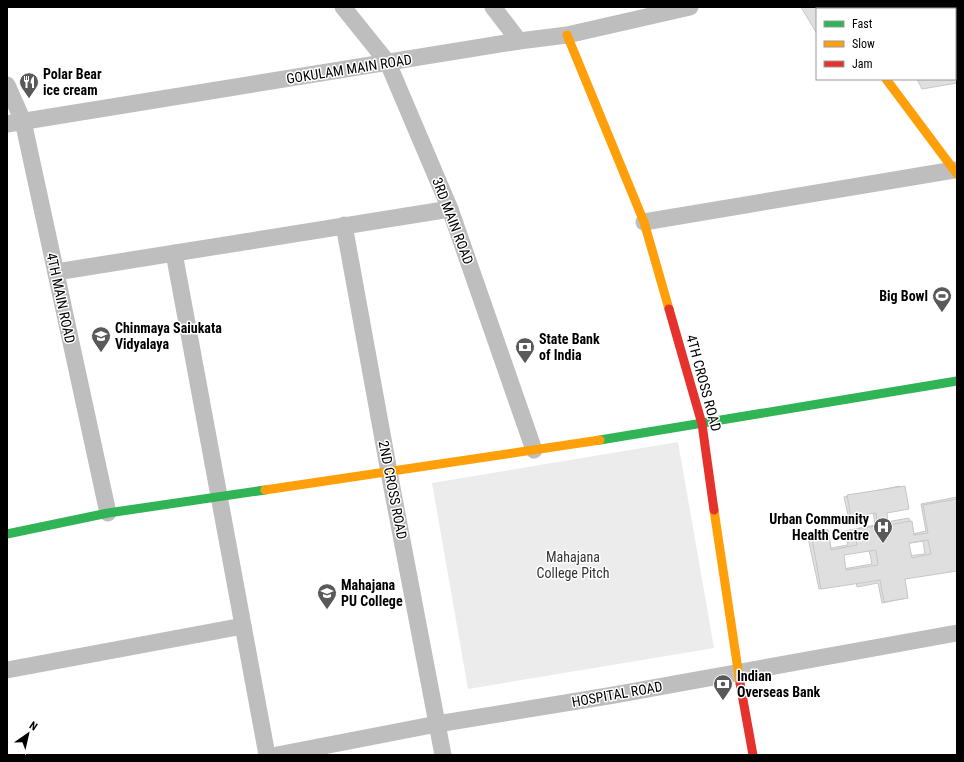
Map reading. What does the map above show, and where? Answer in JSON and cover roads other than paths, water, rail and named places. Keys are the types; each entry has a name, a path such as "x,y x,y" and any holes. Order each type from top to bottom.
{"street":[{"name":"3RD MAIN ROAD","path":"342,7 388,63 450,209 534,450"},
{"path":"493,7 519,41"},
{"name":"GOKULAM MAIN ROAD","path":"15,123 519,41 567,35 660,10 690,7"},
{"name":"4TH CROSS ROAD","path":"567,35 644,222 702,424 738,673 753,755"},
{"path":"644,222 955,172 887,80"},
{"name":"4TH MAIN ROAD","path":"7,85 15,123 56,272 108,513"},
{"path":"56,272 450,209"},
{"name":"2ND CROSS ROAD","path":"344,225 443,755"},
{"path":"174,253 267,755"},
{"path":"7,534 108,513 702,424 957,381"},
{"path":"7,670 243,626"},
{"name":"HOSPITAL ROAD","path":"277,755 436,724 614,695 957,633"}],"place":[{"name":"Polar Bear ice cream","path":"29,99"},
{"name":"Big Bowl","path":"942,313"},
{"name":"Chinmaya Saiukata Vidyalaya","path":"101,353"},
{"name":"State Bank of India","path":"525,364"},
{"name":"Urban Community Health Centre","path":"883,544"},
{"name":"Mahajana PU College","path":"327,610"},
{"name":"Indian Overseas Bank","path":"723,701"}],"park label":[{"name":"Mahajana College Pitch","path":"573,566"}]}
